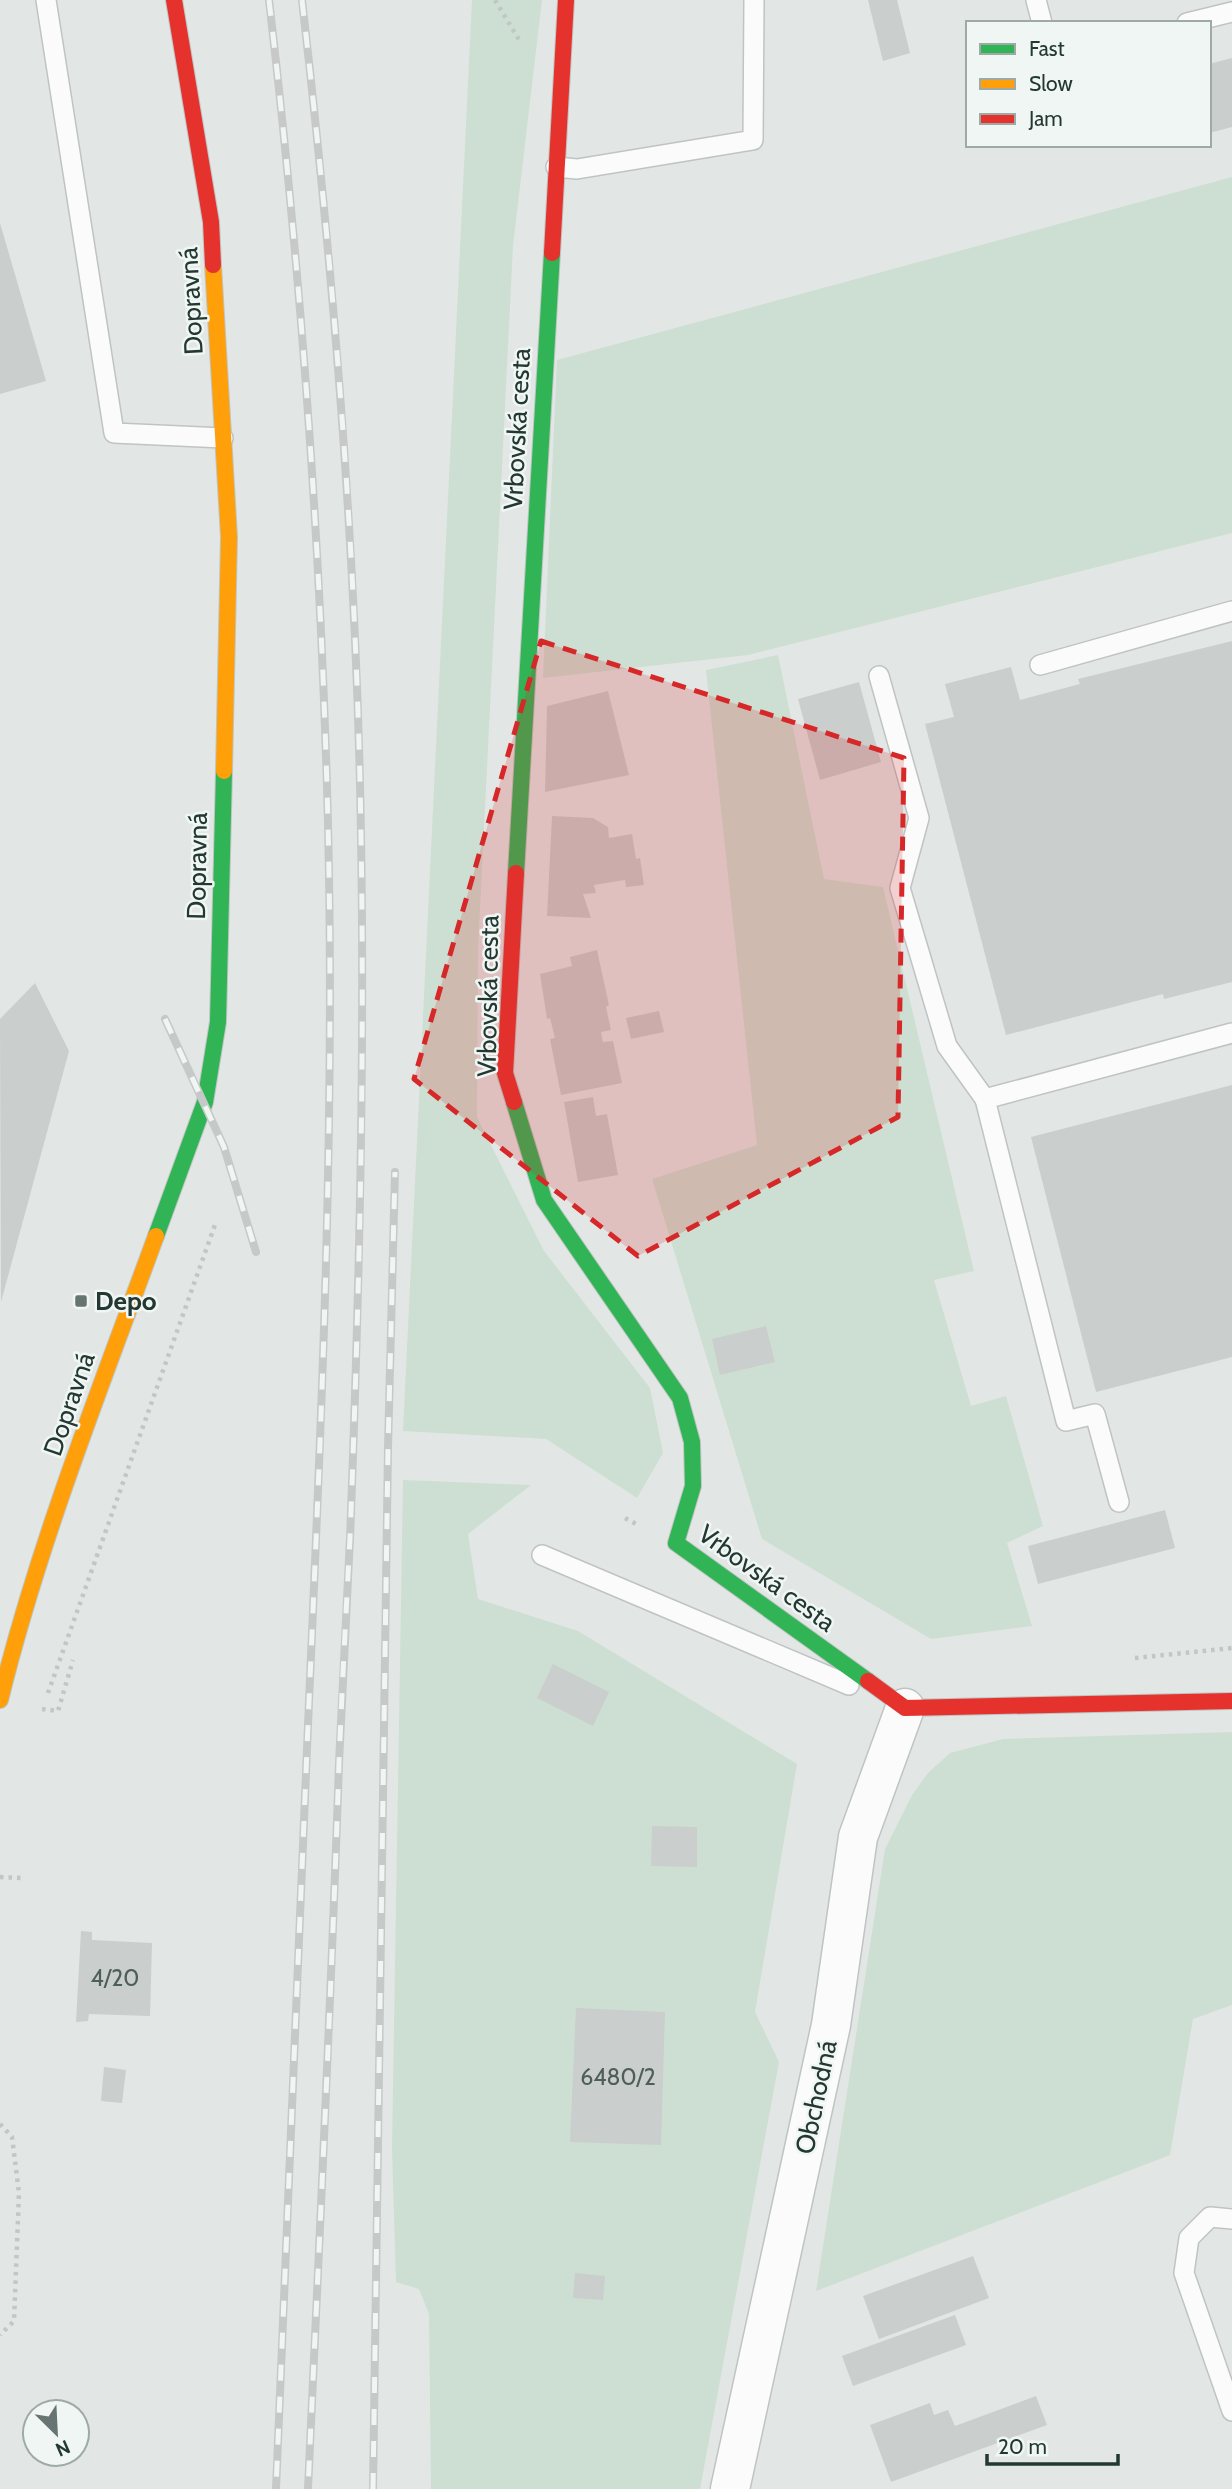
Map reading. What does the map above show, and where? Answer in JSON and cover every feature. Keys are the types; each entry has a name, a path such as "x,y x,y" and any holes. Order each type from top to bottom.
{"street":[{"name":"Dopravná","path":"0,1700 16,1635 88,1422 205,1102 218,1022 229,537 212,222 174,0"},
{"name":"Vrbovská cesta","path":"566,0 505,1073 544,1200 680,1398 692,1442 694,1486 676,1543 905,1708"},
{"path":"905,1708 1232,1701"},
{"name":"Obchodná","path":"730,2489 831,2025 859,1837 905,1708"}],"lane":[{"path":"47,0 114,433 223,438"},
{"path":"556,167 577,169 753,140 754,0"},
{"path":"1036,0 1041,21"},
{"path":"1195,21 1232,12"},
{"path":"1040,665 1232,611"},
{"path":"879,676 919,818 900,888 947,1046 985,1099 1066,1421 1095,1414 1119,1502"},
{"path":"985,1099 1232,1033"},
{"path":"542,1555 905,1708"},
{"path":"1232,2219 1210,2217 1189,2238 1184,2273 1232,2411"}],"path":[{"path":"43,1709 216,1222"},
{"path":"1122,1659 1232,1648"},
{"path":"31,1707 58,1711 73,1660"},
{"path":"0,1877 21,1878"},
{"path":"0,2124 12,2137 19,2193 14,2321 0,2335"}],"highlighted area":[{"path":"541,641 904,758 898,1117 638,1256 414,1079"}],"green space":[{"path":"472,0 542,0 513,246 478,949 477,1117 544,1251 650,1388 663,1453 637,1498 546,1439 403,1431"},
{"path":"1232,177 1232,533 748,655 543,678 557,360"},
{"path":"778,655 824,879 883,887 974,1271 934,1280 971,1406 1006,1396 1043,1526 1007,1543 1032,1626 931,1639 762,1539 652,1179 757,1145 706,670"},
{"path":"403,1480 531,1485 468,1534 478,1599 578,1631 797,1764 755,2012 779,2062 700,2489 431,2489 429,2314 419,2289 396,2282 392,2148"},
{"path":"1232,1732 1232,2005 1193,2019 1170,2155 816,2291 885,1849 912,1795 928,1773 950,1753 1003,1739"}],"building":[{"path":"868,0 897,0 910,53 883,61"},
{"path":"1232,58 1232,127 1211,132 1211,63"},
{"path":"0,223 46,381 0,394"},
{"path":"1232,641 1232,982 1164,999 1163,994 1006,1035 925,724 954,717 945,684 1011,667 1020,700 1080,684 1078,679"},
{"path":"859,682 881,762 820,780 798,699"},
{"path":"608,691 629,775 545,792 547,706"},
{"path":"552,816 593,818 608,827 609,838 632,834 636,859 640,858 644,885 626,887 625,880 594,885 596,893 583,894 591,918 547,916"},
{"path":"597,950 609,1005 606,1007 611,1030 601,1032 603,1042 613,1041 622,1083 561,1095 550,1039 555,1038 550,1018 547,1019 540,974 572,966 570,957"},
{"path":"35,983 69,1051 1,1302 0,1019"},
{"path":"659,1011 664,1032 631,1039 626,1018"},
{"path":"1232,1085 1232,1357 1096,1392 1031,1137"},
{"path":"593,1097 596,1116 607,1114 618,1175 578,1182 564,1102"},
{"path":"766,1326 775,1362 720,1375 712,1339"},
{"path":"1165,1510 1175,1548 1038,1584 1028,1546"},
{"path":"553,1664 609,1692 593,1726 537,1698"},
{"path":"652,1826 697,1827 697,1867 651,1866"},
{"path":"81,1931 92,1932 92,1940 152,1943 150,2016 89,2014 88,2021 76,2022"},
{"path":"576,2008 665,2012 661,2145 570,2142"},
{"path":"104,2067 126,2070 122,2103 101,2101"},
{"path":"973,2256 989,2298 879,2339 863,2296"},
{"path":"575,2273 605,2276 603,2300 573,2298"},
{"path":"955,2315 966,2345 853,2386 842,2356"},
{"path":"1036,2396 1047,2425 891,2482 870,2425 930,2403 934,2415 948,2410 955,2426"}],"railway":[{"path":"269,0 291,206 315,514 325,721 330,934 323,1372 276,2489"},
{"path":"302,0 334,313 349,522 359,732 362,924 360,1187 350,1538 308,2489"},
{"path":"165,1019 224,1147 256,1252"},
{"path":"373,2489 388,1448 395,1172"}],"traffic: fast":[{"path":"516,873 552,253"},
{"path":"156,1236 205,1102 218,1022 224,771"},
{"path":"514,1102 544,1200 680,1398 692,1442 693,1486 676,1543 868,1681"}],"traffic: slow":[{"path":"213,265 229,537 224,771"},
{"path":"0,1700 52,1524 156,1236"}],"traffic: jam":[{"path":"174,0 211,222 213,265"},
{"path":"552,253 566,0"},
{"path":"514,1102 505,1073 516,873"},
{"path":"868,1681 905,1708 1232,1701"}],"place":[{"name":"Depo","path":"81,1301"}]}
